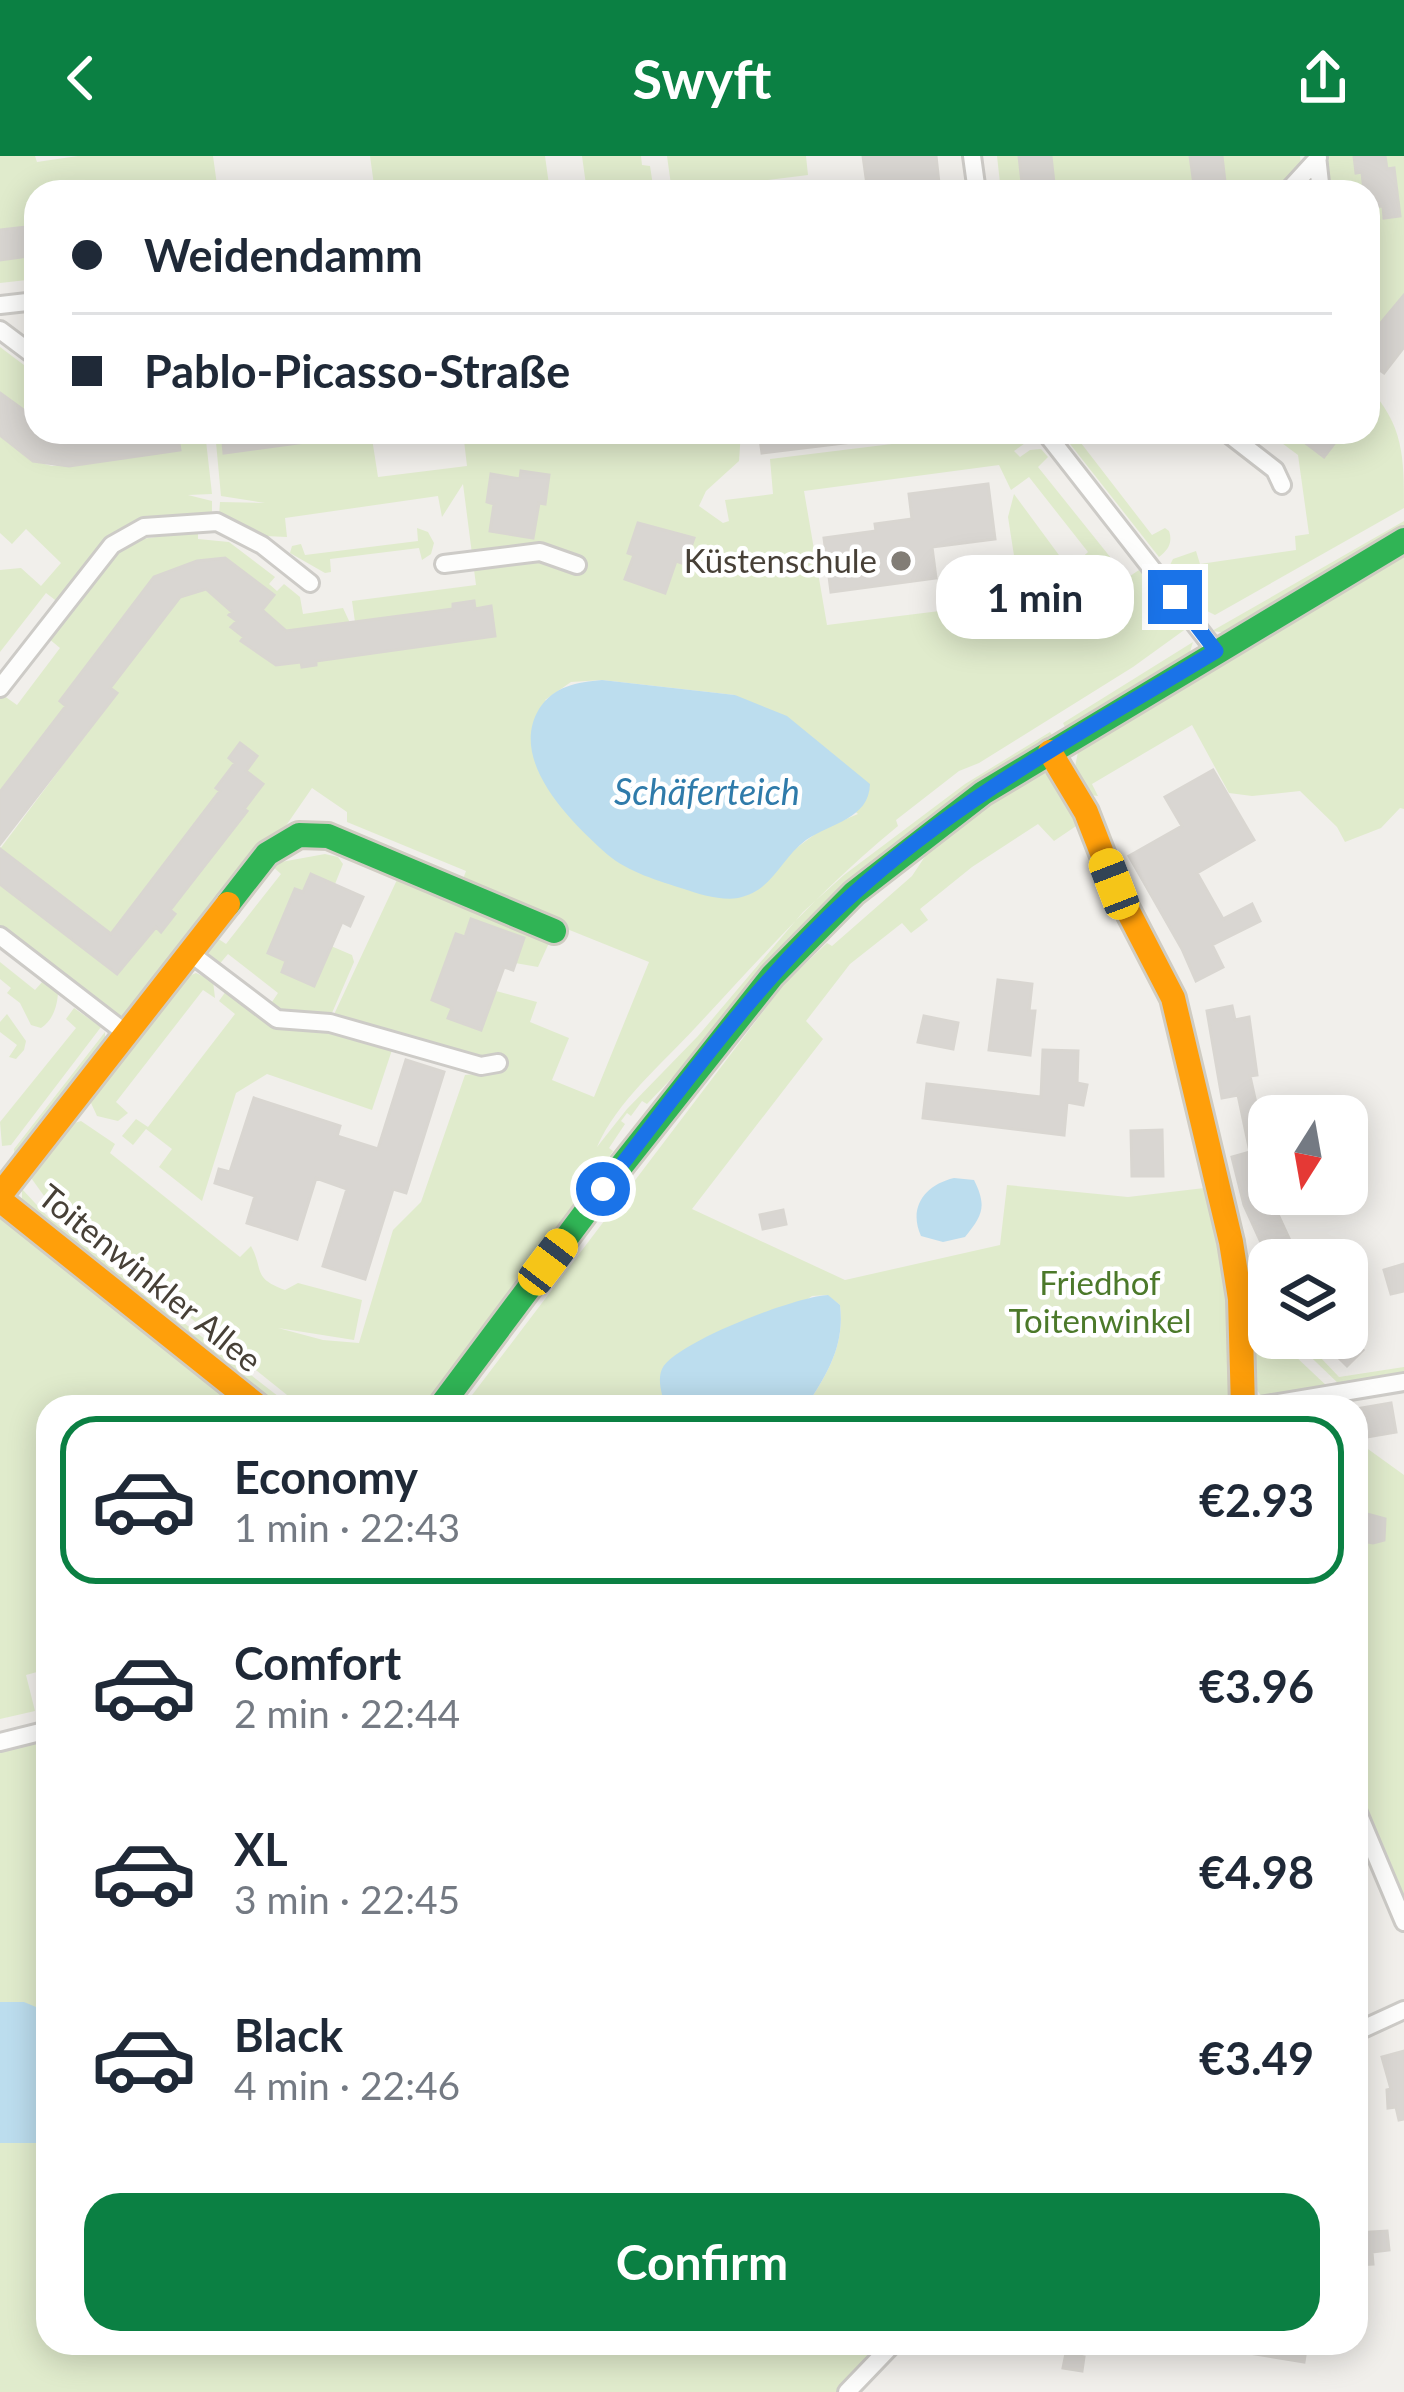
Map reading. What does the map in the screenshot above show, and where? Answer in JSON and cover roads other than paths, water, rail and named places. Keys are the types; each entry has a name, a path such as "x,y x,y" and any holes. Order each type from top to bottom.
{"street":[{"path":"1297,180 1317,157"},
{"path":"0,330 24,349"},
{"path":"1054,444 1216,651"},
{"path":"1241,444 1275,470 1282,485"},
{"path":"0,688 112,545 144,527 217,522 237,529 310,583"},
{"path":"449,1395 603,1189 772,976 881,870 963,807 1050,752 1404,540"},
{"path":"444,564 540,553 577,565"},
{"path":"1050,752 1086,812 1114,884 1173,998 1231,1242 1240,1299 1243,1395"},
{"path":"0,1197 267,854 299,835 328,836 554,931"},
{"path":"0,936 127,1034"},
{"path":"190,953 277,1019 330,1023 481,1066 498,1063"},
{"name":"Toitenwinkler Allee","path":"0,1197 244,1395"},
{"path":"1326,1395 1404,1382"},
{"path":"0,1742 36,1733"},
{"path":"1368,1836 1404,1922"},
{"path":"1368,2026 1404,2010"},
{"path":"848,2392 883,2355"}],"water":[{"name":"Schäferteich","path":"602,680 735,695 787,716 870,784 868,796 856,813 806,840 768,882 750,894 732,899 710,896 634,871 577,826 548,789 532,749 532,729 545,701 567,687"},
{"path":"954,1178 974,1180 982,1204 976,1222 965,1237 943,1242 921,1236 917,1216 922,1199 935,1186"},
{"path":"828,1295 840,1305 841,1320 837,1347 813,1395 663,1395 662,1369 671,1358 738,1323"},
{"path":"0,2002 24,2002 36,2007 36,2143 0,2143"}],"place":[{"name":"Küstenschule","path":"901,561"}],"park label":[{"name":"Friedhof Toitenwinkel","path":"1100,1302"}]}
